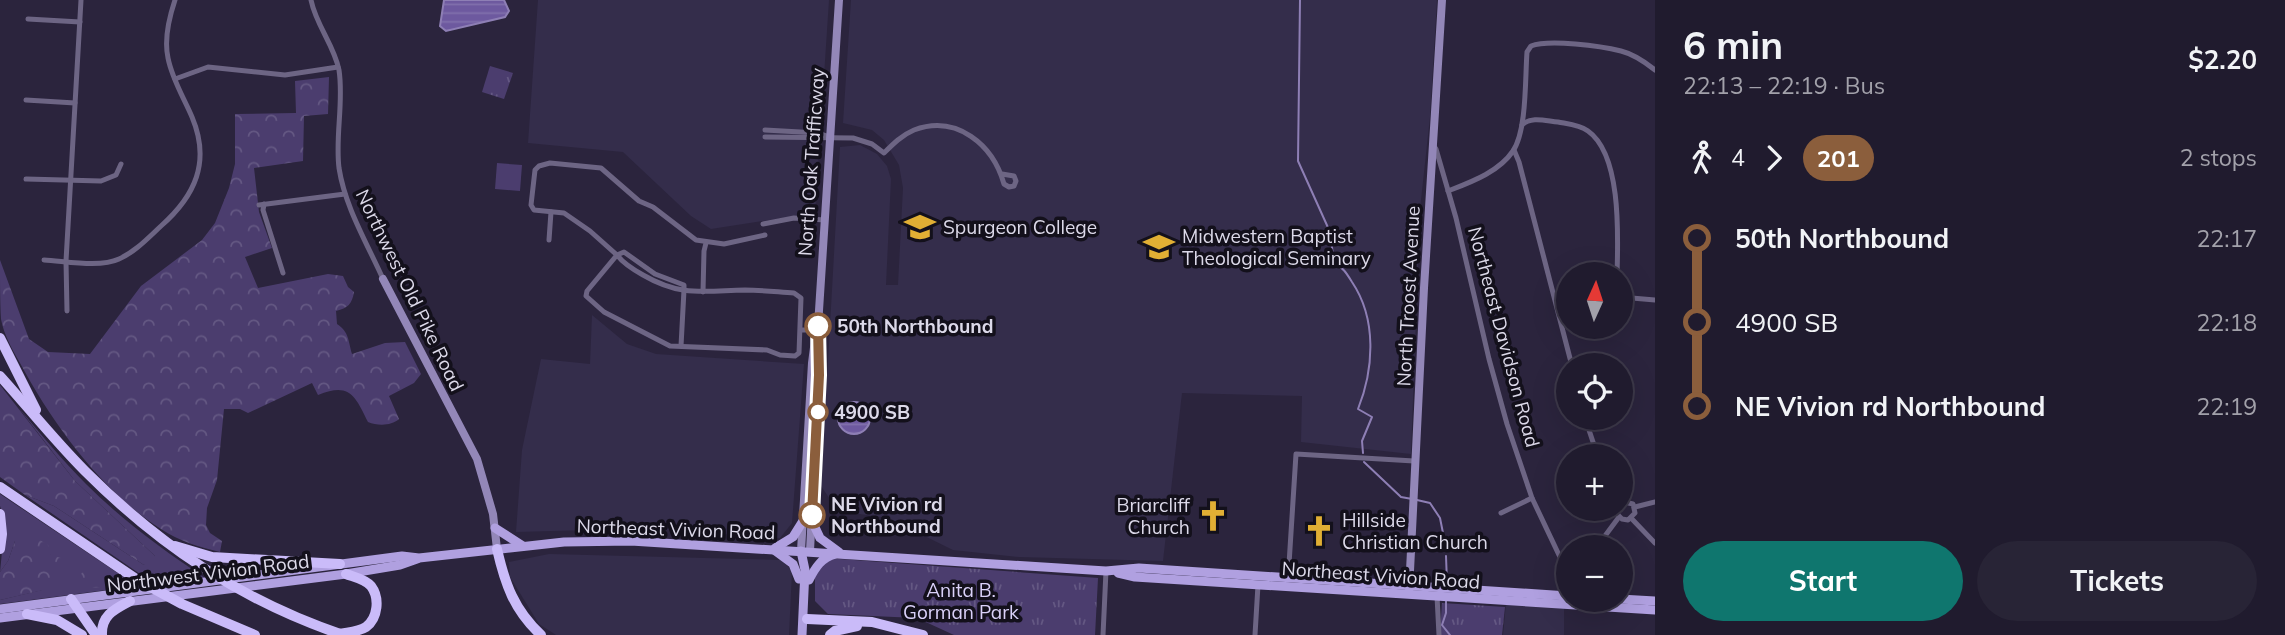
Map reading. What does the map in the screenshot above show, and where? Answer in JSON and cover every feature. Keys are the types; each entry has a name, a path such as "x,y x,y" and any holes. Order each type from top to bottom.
{"highway":[{"path":"0,338 44,425"},
{"path":"0,376 83,470 163,541 197,566 291,617 341,634 365,627 372,621 377,606 370,586 343,569 212,557 163,541"},
{"path":"0,487 136,579 211,618 255,635"},
{"path":"0,514 0,549"},
{"path":"497,549 504,582 513,602 541,635"},
{"path":"102,635 104,621 109,612 130,601"},
{"path":"75,603 96,635"},
{"path":"27,614 57,620 82,635"},
{"path":"211,618 237,635"},
{"path":"807,619 872,622 923,635"},
{"path":"830,635 835,631 862,626 907,635"}],"main road":[{"path":"807,521 820,538 840,553 827,556 804,580 793,564 773,549 793,537 807,521"},
{"path":"495,528 525,547"},
{"name":"Northeast Vivion Road","path":"497,549 564,542 631,541 1106,571 1135,577 1258,585 1288,582"},
{"name":"Northwest Vivion Road","path":"0,618 75,603 343,569 400,565 419,558 497,549"},
{"path":"804,635 805,551"},
{"name":"North Oak Trafficway","path":"796,635 805,551"},
{"name":"Northeast Vivion Road","path":"1106,571 1139,568 1556,601"},
{"name":"Northwest Vivion Road","path":"0,609 130,601 343,569"},
{"name":"North Oak Trafficway","path":"804,580 807,619 804,635"},
{"name":"Northeast Vivion Road","path":"1437,592 1556,596"},
{"path":"1633,600 1655,601"},
{"name":"Northeast Vivion Road","path":"1633,608 1655,610"}],"street":[{"path":"66,311 66,261 81,0"},
{"path":"44,260 106,263 118,260 134,250 173,215 188,196 198,176 201,146 198,131 168,58 166,41 175,0"},
{"name":"Northwest Old Pike Road","path":"311,0 317,19 335,52 338,67 339,167 345,194 383,279 477,459 487,488 497,549"},
{"name":"North Oak Trafficway","path":"805,551 819,375 818,326 839,0"},
{"name":"North Troost Avenue","path":"1409,590 1414,461 1442,0"},
{"path":"28,19 80,22"},
{"path":"1448,191 1491,171 1514,150 1524,116 1527,52 1531,46 1538,44 1595,47 1622,51 1644,61 1655,70"},
{"path":"175,79 208,67 285,75 338,67"},
{"path":"26,100 75,103"},
{"path":"1521,128 1523,123 1531,120 1572,124 1590,132 1604,152 1614,184 1619,224 1618,262"},
{"path":"765,134 863,140 884,153 912,131 924,127 950,128 968,134 982,144 1002,174"},
{"name":"Northeast Davidson Road","path":"1433,145 1457,218 1497,392 1532,498 1556,549"},
{"path":"1514,150 1556,301"},
{"path":"617,254 587,291 586,296 604,312 670,346 767,350 780,355 795,356 799,353 801,298 794,293 744,290 703,292 661,286 636,271 617,254 590,231 564,213 534,210 531,205 535,170 550,163 601,168 639,201 653,207 696,240 706,243 724,244 765,235"},
{"path":"26,178 106,180 116,175 121,164"},
{"path":"284,273 262,204 345,194"},
{"path":"549,240 551,212"},
{"path":"764,224 794,218 825,220"},
{"path":"703,292 706,243"},
{"path":"681,346 684,290"},
{"path":"1633,298 1655,300"},
{"path":"801,321 818,326"},
{"path":"801,330 818,326"},
{"path":"1288,582 1296,454 1414,461"},
{"path":"1501,513 1532,498"},
{"path":"1633,516 1635,507 1655,502"},
{"path":"1633,521 1655,543"},
{"path":"1102,635 1106,571"},
{"path":"1255,635 1258,585"},
{"path":"1437,592 1439,635"}],"shaded area":[{"path":"444,0 504,0 509,11 505,17 446,31 440,26"},
{"path":"538,0 829,0 815,213 711,229 691,216 623,152 528,143"},
{"name":"Midwestern Baptist Theological Seminary","path":"851,0 1437,0 1430,117 1420,209 1411,454 1301,442 1302,396 1182,393 1163,561 1019,557 953,550 888,518 838,511 821,486 840,147 860,145 877,154 887,166 891,179 886,285 898,285 903,188 899,165 884,140 872,130 843,123"},
{"path":"592,315 627,344 656,354 804,364 792,523 780,538 609,526 588,530 516,532 522,450 541,359 590,364"},
{"path":"854,402 865,407 870,418 865,429 854,434 843,429 838,418 843,407"},
{"path":"549,554 782,560 792,571 789,635 556,635 539,624 510,577 509,562"},
{"path":"1506,603 1556,606 1556,612 1564,612 1564,635 1503,635"}],"green space":[{"path":"490,66 513,73 504,99 482,92"},
{"path":"329,77 328,114 304,116 303,161 254,168 259,212 272,248 245,257 258,288 328,274 343,276 348,287 354,292 349,305 336,311 337,324 346,333 352,354 385,343 405,342 421,374 414,383 389,396 399,419 388,424 368,422 350,394 337,390 318,395 312,383 248,413 240,409 224,409 217,480 207,508 206,525 210,533 222,541 220,552 175,537 139,514 80,455 47,409 4,331 1,319 0,260 29,339 48,352 90,354 141,286 202,240 215,223 235,164 235,114 296,113 295,81"},
{"path":"497,163 522,165 520,191 495,189"},
{"path":"0,385 75,481 155,556 154,562 144,565 54,506 25,495 0,477"},
{"path":"18,407 68,466 114,510 205,578 156,585 25,495 54,506 144,565 155,556 75,481"},
{"path":"0,494 137,586 0,604 0,600 42,590 51,555 15,541 8,561 0,572 5,521 0,506"},
{"path":"30,534 48,545 51,555 61,558 61,586 0,600 0,572 8,561 15,541 21,535"},
{"name":"Anita B. Gorman Park","path":"826,558 1098,578 1095,635 954,635 917,618 828,614 815,601 815,571"},
{"path":"84,569 91,571 105,587 77,589 75,585"},
{"path":"1442,603 1505,607 1502,635 1440,635"}],"waterway":[{"path":"1300,0 1298,161 1330,232 1334,263 1348,276 1366,312 1370,361 1358,409 1372,417 1362,441 1363,453"},
{"path":"1364,462 1401,497 1412,499"},
{"path":"1417,500 1430,503 1440,518 1446,548"},
{"path":"1446,556 1447,583"},
{"path":"1446,601 1442,625 1450,635"}],"bus line":[{"name":"201","path":"812,515 819,375 818,326"}],"place":[{"name":"Spurgeon College","path":"920,227"},
{"name":"Midwestern Baptist Theological Seminary","path":"1159,247"},
{"name":"50th Northbound","path":"818,326"},
{"name":"4900 SB","path":"818,412"},
{"name":"NE Vivion rd Northbound","path":"812,515"},
{"name":"Briarcliff Church","path":"1213,516"},
{"name":"Hillside Christian Church","path":"1319,531"}]}
